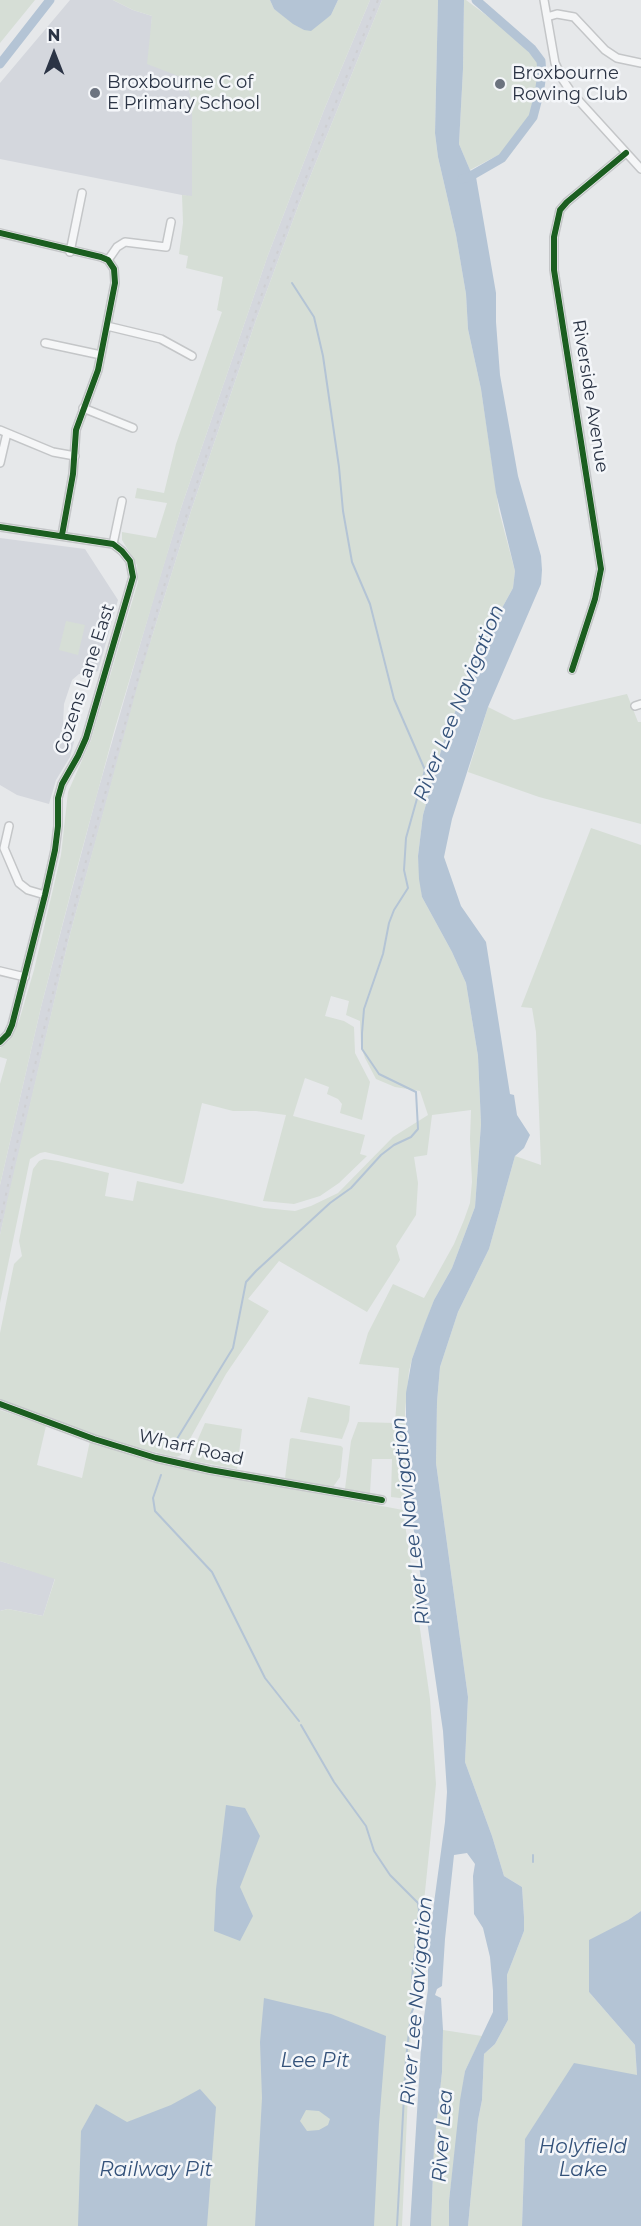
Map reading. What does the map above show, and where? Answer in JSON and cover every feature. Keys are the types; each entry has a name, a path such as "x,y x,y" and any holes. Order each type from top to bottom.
{"street":[{"path":"544,0 555,63 562,80 641,169"},
{"path":"547,17 557,14 574,17 605,50 617,58 641,63"},
{"name":"Riverside Avenue","path":"572,670 595,599 601,569 554,270 554,237 561,210 567,202 626,153"},
{"path":"70,252 82,193"},
{"path":"108,260 117,247 126,242 166,247 171,222"},
{"path":"0,233 108,260 114,268 107,326 96,377 76,430 75,456 62,535"},
{"path":"107,326 161,339 192,356"},
{"path":"45,343 101,355"},
{"path":"83,408 134,428"},
{"path":"0,462 3,431 53,452 75,456"},
{"path":"0,527 114,544 122,501"},
{"name":"Cozens Lane East","path":"0,1042 10,1030 45,895 55,850 58,798 62,784 86,738 132,582 130,561 114,544"},
{"path":"9,826 4,848 19,883 28,890 45,895"},
{"path":"0,970 24,977"},
{"name":"Wharf Road","path":"0,1404 94,1439 156,1458 210,1470 381,1500"}],"shaded area":[{"path":"0,0 35,0 0,43"},
{"name":"Broxbourne C of E Primary School","path":"70,0 113,0 152,16 151,36 186,79 192,102 192,197 0,159 0,83"},
{"path":"113,0 270,0 274,9 304,30 331,15 338,0 370,0 324,110 268,255 182,505 115,728 79,861 41,1007 0,1185 0,1084 7,1059 0,1057 0,1048 9,1041 19,1021 34,970 61,855 68,792 91,740 138,582 137,565 122,540 122,532 156,538 167,503 135,498 137,488 164,493 176,444 222,312 217,310 223,277 186,268 188,256 179,254 183,223 182,195 192,196 192,102 186,79 147,64 152,16"},
{"path":"370,0 382,0 299,204 256,320 191,511 152,637 69,938 0,1235 0,1185 41,1007 97,794 155,593 182,505 268,255 324,110"},
{"path":"382,0 438,0 435,133 438,157 456,235 466,294 468,329 481,389 499,511 515,571 513,588 480,648 444,740 423,815 418,856 422,897 466,983 478,1056 481,1124 475,1207 452,1268 434,1300 409,1371 405,1412 409,1499 391,1497 392,1459 372,1459 370,1493 345,1489 351,1441 358,1422 395,1423 399,1368 359,1364 368,1333 393,1284 424,1298 454,1244 470,1203 471,1110 432,1115 427,1155 414,1157 418,1183 416,1215 396,1246 400,1260 367,1312 279,1261 248,1299 269,1311 226,1374 181,1455 176,1457 118,1443 0,1401 0,1333 14,1264 22,1256 19,1241 33,1169 39,1161 44,1159 58,1161 109,1173 105,1196 133,1201 137,1181 264,1208 295,1211 338,1193 393,1137 428,1115 420,1091 395,1087 376,1079 361,1046 360,1021 346,1015 349,1001 331,996 325,1016 344,1021 354,1027 355,1053 370,1082 362,1120 340,1113 342,1104 338,1099 327,1094 329,1087 305,1078 293,1116 365,1135 360,1154 367,1156 339,1183 320,1196 294,1204 263,1201 286,1115 233,1111 202,1103 182,1184 45,1152 40,1153 30,1159 0,1303 0,1235 8,1197 69,938 142,669 191,511 256,320 299,204"},
{"name":"Broxbourne Rowing Club","path":"464,0 514,36 538,62 539,76 532,109 525,124 502,153 470,170 459,144"},
{"path":"0,538 85,549 118,600 98,671 79,674 72,680 64,704 63,725 74,742 70,757 56,780 49,804 17,795 0,785"},
{"path":"66,621 85,625 78,655 59,650"},
{"path":"627,694 638,722 641,722 641,824 539,797 468,772 488,707 514,720"},
{"path":"591,828 641,845 641,1911 628,1920 589,1992 635,2045 637,2075 525,2139 522,2226 468,2226 482,2100 484,2054 495,2044 508,2020 507,1975 524,1931 524,1917 522,1887 504,1876 465,1762 468,1697 436,1463 440,1367 458,1312 489,1249 515,1156 541,1165 536,1032 532,1008 521,1007"},
{"path":"308,1397 350,1406 349,1421 342,1439 300,1432"},
{"path":"0,1410 46,1426 37,1465 82,1478 90,1441 144,1459 181,1468 403,1510 430,1699 436,1784 411,2029 402,2226 0,2226 0,1611 8,1609 43,1616 55,1579 0,1561"},
{"path":"205,1423 242,1429 237,1469 189,1460"},
{"path":"292,1438 343,1448 340,1477 333,1487 285,1478"},
{"path":"0,1561 55,1578 43,1616 8,1609 0,1611"},
{"path":"443,2030 482,2036 465,2071 449,2201 449,2226 431,2226 434,2147 442,2072"}],"water":[{"path":"270,0 338,0 331,15 311,31 293,24 274,9"},
{"name":"River Lee Navigation","path":"438,0 464,0 459,144 470,170 476,177 496,293 500,375 518,476 541,556 542,570 541,584 488,707 452,819 444,857 461,906 486,942 510,1094 514,1095 517,1115 530,1135 524,1148 515,1156 489,1249 458,1312 440,1367 437,1402 436,1463 468,1697 465,1762 504,1876 522,1887 524,1917 524,1931 507,1975 508,2020 495,2044 484,2054 482,2100 468,2226 449,2226 449,2201 465,2071 493,2012 493,1991 490,1957 483,1928 474,1914 475,1864 467,1853 454,1855 442,1986 437,1989 435,1995 441,1998 443,2030 442,2072 434,2147 431,2226 410,2226 422,2031 428,1989 428,1947 447,1792 443,1731 410,1504 406,1450 406,1393 412,1359 425,1323 434,1300 452,1268 475,1207 481,1124 478,1056 466,983 422,897 418,856 423,815 444,740 480,648 513,588 515,571 496,493 481,389 468,329 466,294 456,235 438,157 435,133"},
{"path":"226,1805 245,1808 260,1836 240,1887 253,1916 240,1941 214,1931 216,1889"},
{"name":"Holyfield Lake","path":"641,1911 641,2226 522,2226 525,2139 574,2063 637,2075 635,2045 589,1992 589,1940"},
{"name":"Lee Pit","path":"264,1998 331,2014 386,2036 374,2226 255,2226 262,2098 260,2042","holes":["306,2110 319,2111 330,2119 328,2125 319,2130 307,2131 300,2121"]},
{"name":"Railway Pit","path":"200,2089 216,2107 207,2226 78,2226 81,2131 96,2104 127,2122 171,2105"}],"waterway":[{"path":"0,64 50,0"},
{"path":"462,179 502,158 533,117 542,74 541,61 532,49 476,0"},
{"name":"River Lee Navigation","path":"172,1447 233,1348 246,1282 330,1203 351,1188 381,1155 394,1145 411,1137 418,1129 416,1092 379,1074 362,1049 362,1033 364,1009 383,954 389,923 394,910 408,888 404,870 406,838 425,770 394,699 370,604 352,562 343,511 323,356 314,317 292,283"},
{"path":"161,1475 153,1498 155,1511 212,1572 265,1678 299,1721"},
{"name":"River Lee Navigation","path":"301,1725 334,1782 366,1826 374,1851 390,1875 418,1903 412,1978 414,1988"},
{"path":"533,1855 533,1862"},
{"name":"River Lee Navigation","path":"415,1991 418,1998"},
{"name":"River Lee Navigation","path":"397,2226 406,2059 411,2014 417,1999"}],"railway":[{"path":"0,1222 28,1093 86,861 169,569 265,285 320,141 378,0"}],"cycle path":[{"path":"572,670 595,599 601,569 554,270 554,237 560,210 626,153"},
{"path":"0,233 101,257 108,260 114,269 115,283 98,370 76,430 73,474 62,535"},
{"path":"0,527 113,544 130,561 133,577 86,738 62,784 58,798 55,850 45,895 12,1025 8,1034 0,1042"},
{"path":"0,1404 94,1439 156,1458 210,1470 382,1500"}],"place":[{"name":"Broxbourne Rowing Club","path":"500,84"},
{"name":"Broxbourne C of E Primary School","path":"95,93"}],"water label":[{"name":"River Lea","path":"443,2136"}]}
